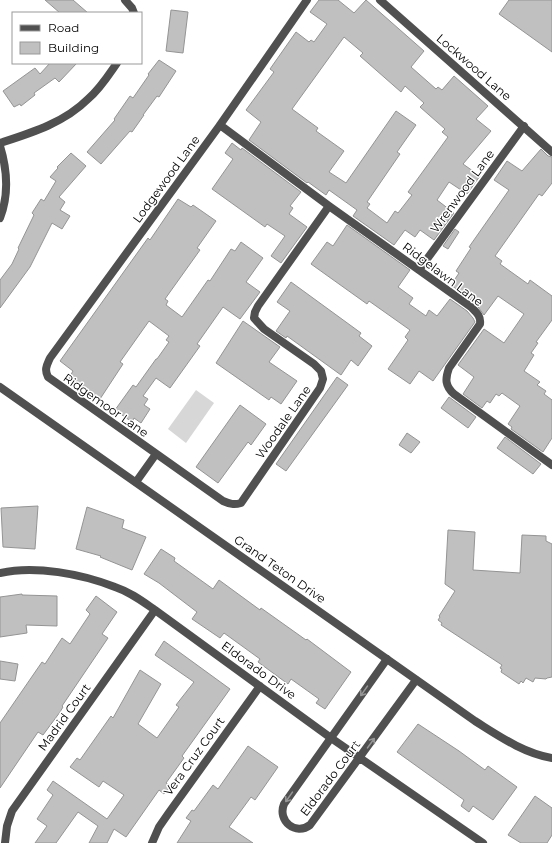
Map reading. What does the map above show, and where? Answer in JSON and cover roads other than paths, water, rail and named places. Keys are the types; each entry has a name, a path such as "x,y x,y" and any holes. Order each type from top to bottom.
{"street":[{"path":"125,0 134,12"},
{"name":"Lodgewood Lane","path":"45,372 50,358 220,126 307,0"},
{"name":"Lockwood Lane","path":"380,0 552,152"},
{"path":"0,218 6,195 6,177 0,144 45,128 69,114 88,100 104,82 116,64"},
{"name":"Ridgelawn Lane","path":"220,126 471,307 478,314 480,324 476,332 448,368 446,384 449,390 552,465"},
{"name":"Wrenwood Lane","path":"419,270 524,126"},
{"name":"Woodale Lane","path":"236,504 241,502 320,388 323,379 321,371 314,364 264,329 254,318 258,306 329,206"},
{"name":"Ridgemoor Lane","path":"45,372 53,382 223,501 236,504"},
{"name":"Grand Teton Drive","path":"0,386 475,721 516,746 552,758"},
{"path":"136,482 156,454"},
{"name":"Eldorado Drive","path":"0,573 49,571 73,575 115,587 134,596 156,610 331,738 483,843"},
{"name":"Madrid Court","path":"5,843 7,826 12,811 156,610"},
{"name":"Eldorado Court","path":"387,659 284,804 282,814 284,819 291,826 306,829 310,825 416,680"},
{"name":"Vera Cruz Court","path":"152,843 159,827 260,686"}]}
